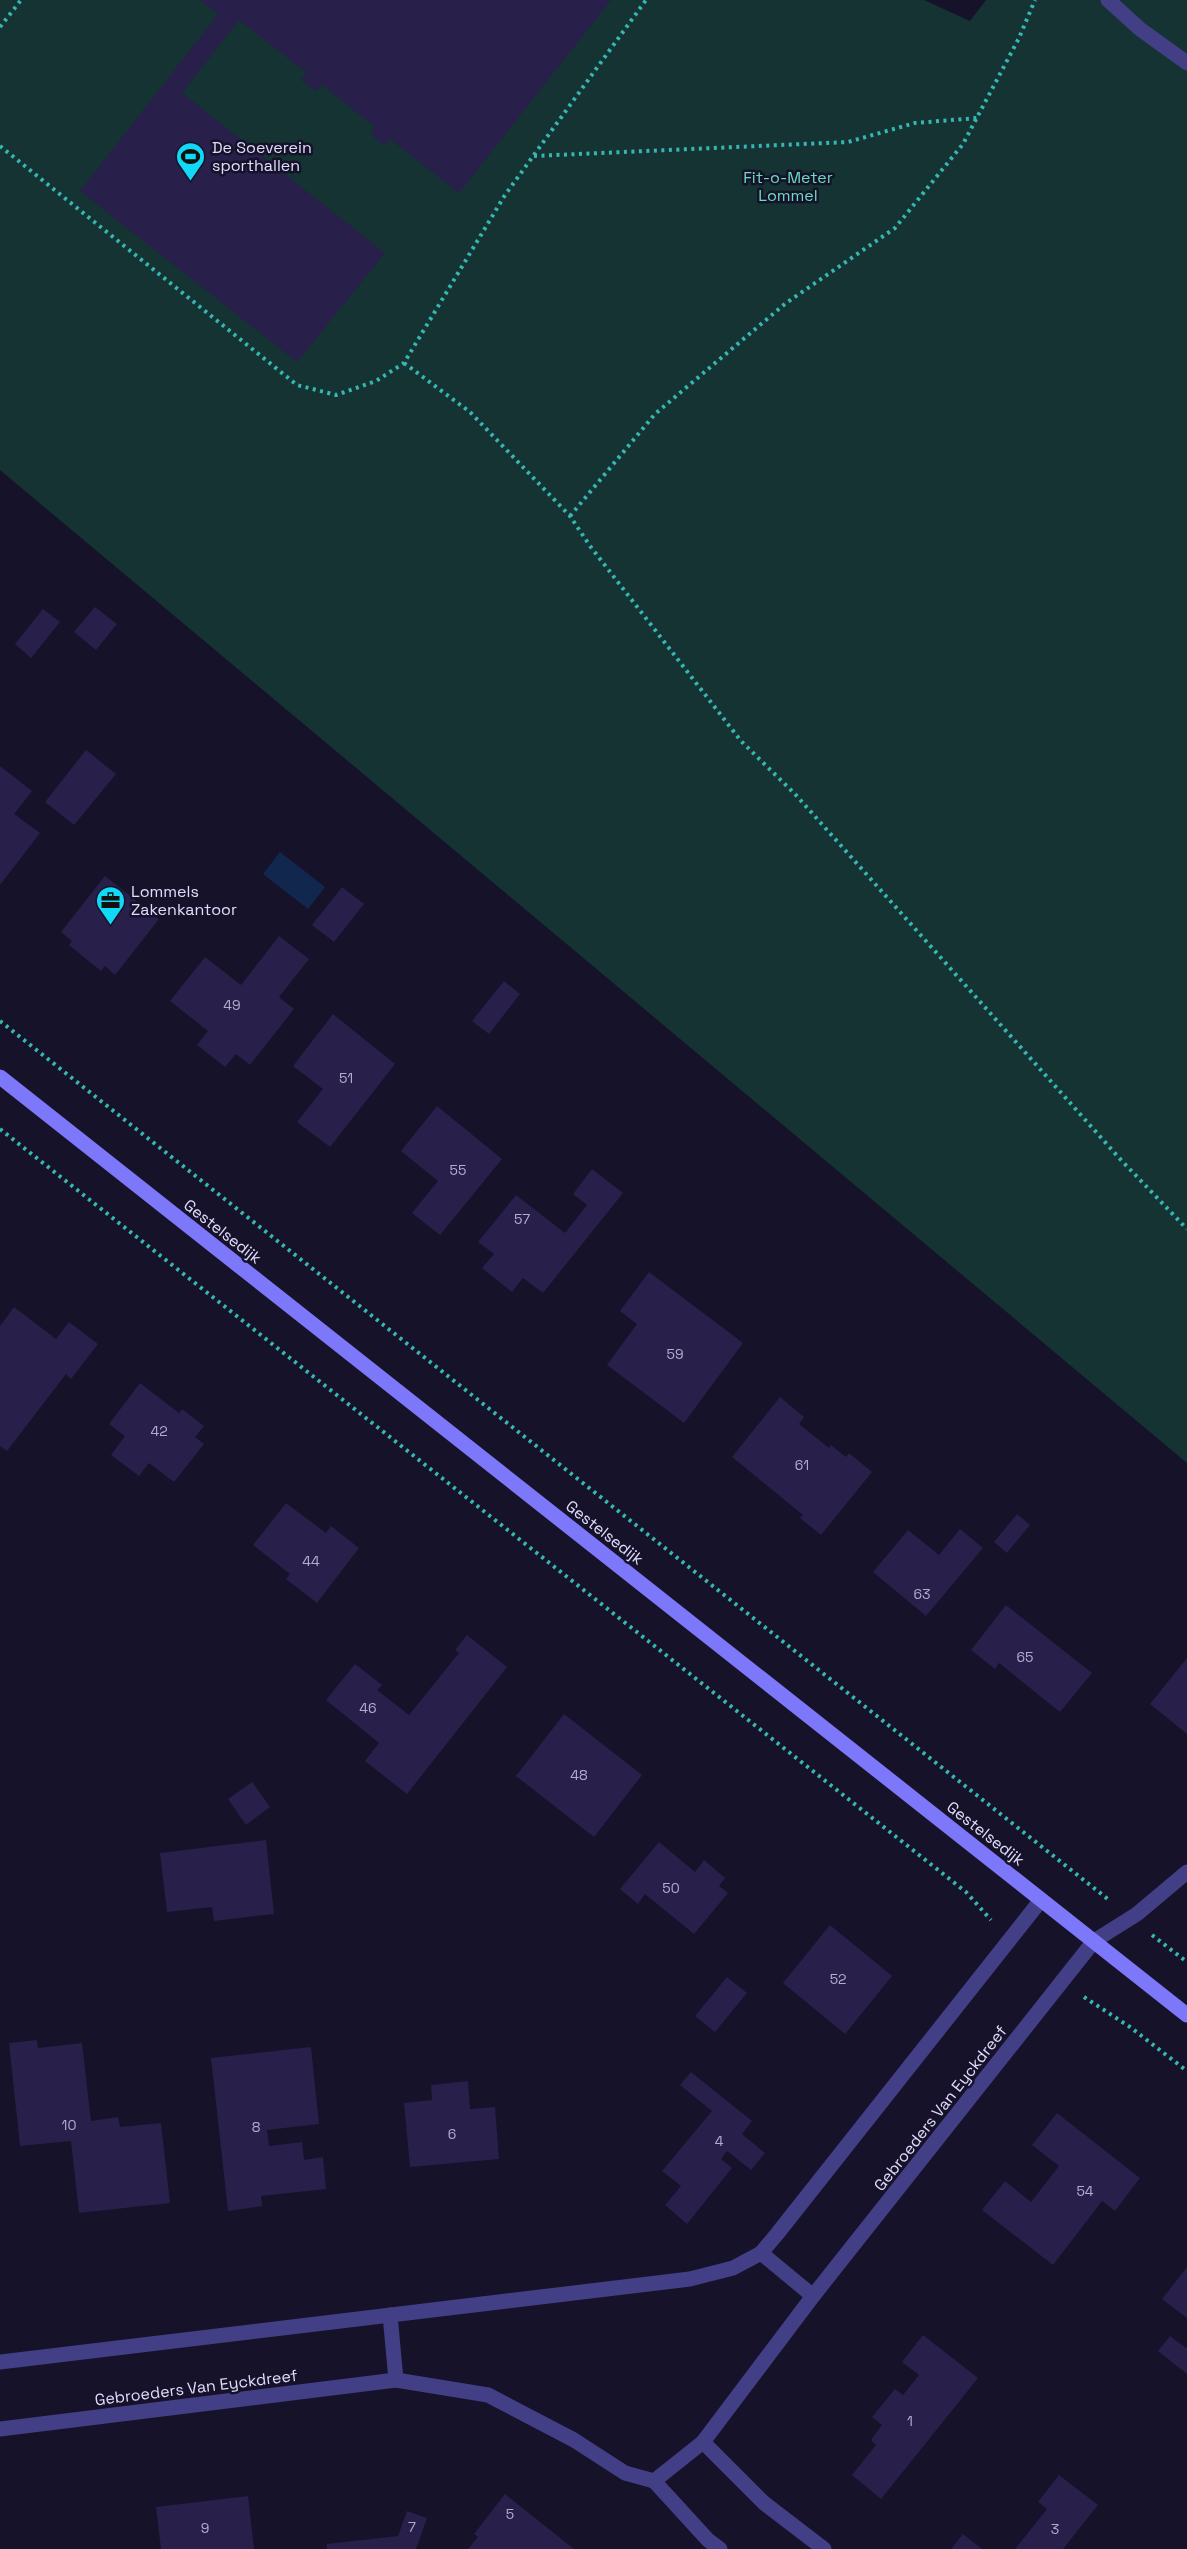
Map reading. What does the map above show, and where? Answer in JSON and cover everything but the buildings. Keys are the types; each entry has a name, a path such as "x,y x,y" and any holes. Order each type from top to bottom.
{"main road":[{"name":"Gestelsedijk","path":"0,1077 1187,2015"}],"street":[{"path":"1108,0 1140,29 1187,63"},
{"path":"1094,1941 1132,1918 1187,1872"},
{"path":"0,2362 690,2279 733,2268 761,2253 1041,1900"},
{"name":"Gebroeders Van Eyckdreef","path":"0,2429 396,2380 488,2395 574,2440 625,2473 654,2481 703,2442 813,2296 1094,1941"},
{"path":"761,2253 813,2296"},
{"path":"390,2315 396,2380"},
{"path":"703,2442 764,2503 824,2549"},
{"path":"654,2481 708,2540 720,2549"}],"path":[{"path":"0,27 21,0"},
{"path":"0,146 297,385 336,395 376,381 404,363 505,195 646,0"},
{"path":"570,516 655,414 786,303 895,228 963,144 1019,38 1035,0"},
{"path":"533,156 848,142 915,123 977,118"},
{"path":"404,363 470,412 570,516 590,546 741,741 795,794 1121,1160 1187,1229"},
{"path":"0,1021 1187,1962"},
{"path":"0,1129 966,1892 1009,1940"},
{"path":"1061,1983 1130,2027 1187,2071"}],"green space":[{"name":"Fit-o-Meter Lommel","path":"0,0 924,0 970,21 986,0 1187,0 1187,1463 0,470"}],"water":[{"path":"280,852 325,887 308,909 263,874"}],"place":[{"name":"De Soeverein sporthallen","path":"191,182"},
{"name":"Lommels Zakenkantoor","path":"110,926"}]}
